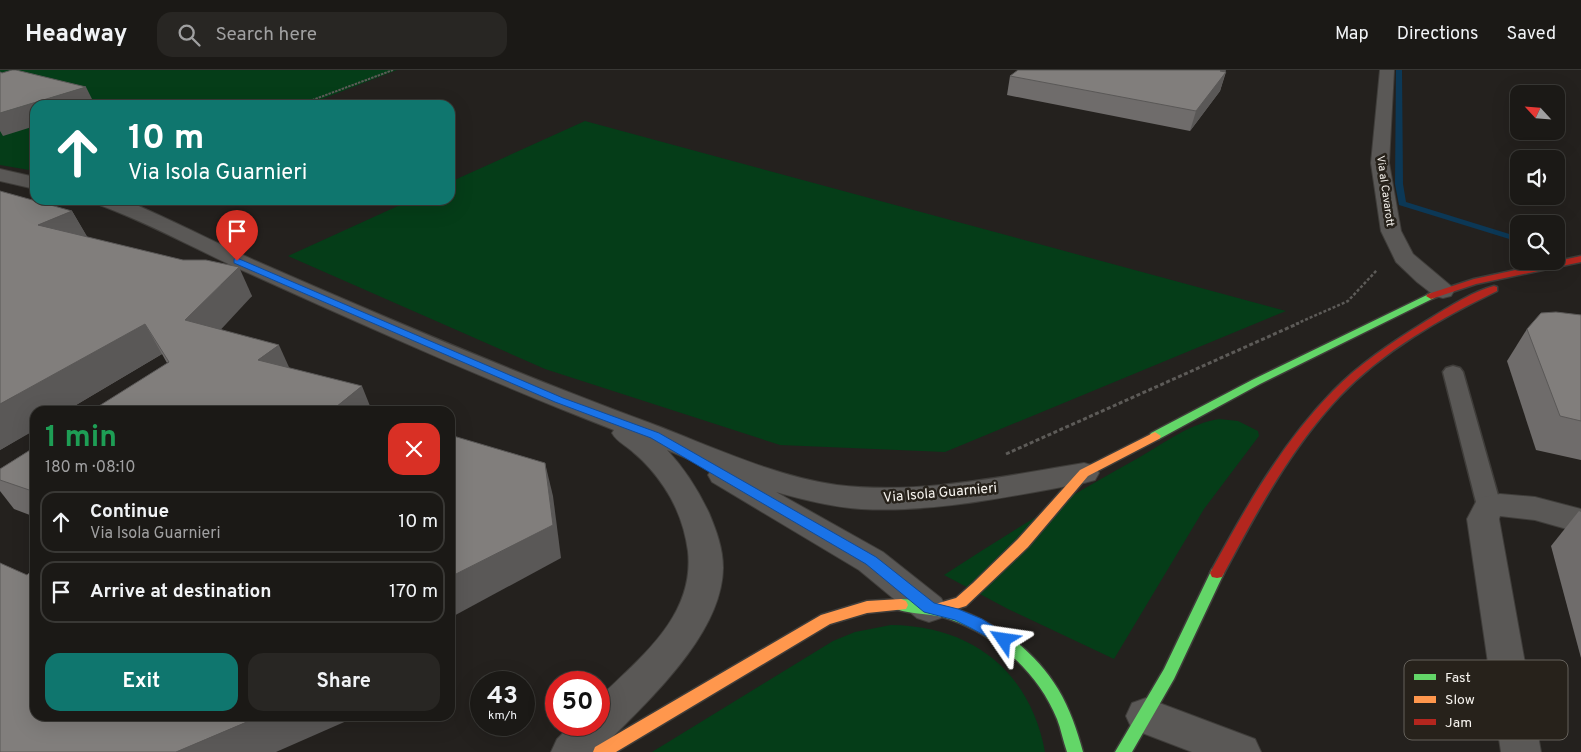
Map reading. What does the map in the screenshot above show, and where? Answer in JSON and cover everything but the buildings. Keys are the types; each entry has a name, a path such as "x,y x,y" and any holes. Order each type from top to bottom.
{"main road":[{"path":"1565,262 1581,259"},
{"path":"933,609 961,602 978,587 1023,543 1084,473 1286,367 1400,310 1443,291 1528,270"},
{"path":"1123,752 1146,716 1221,566 1245,524 1278,469 1327,404 1362,370 1434,321 1486,292 1538,270"},
{"path":"601,752 826,619 868,606 897,604 958,615 987,629 1014,648 1031,663 1058,701 1068,722 1075,752"}],"street":[{"name":"Via al Cavarott","path":"1386,70 1380,163 1391,231 1404,257 1443,291"},
{"path":"0,175 30,181"},
{"name":"Via Isola Guarnieri","path":"117,205 145,216 255,269 559,400 627,433 639,441 660,462 678,484 692,508 702,533 708,567 706,587 690,622 677,642 610,712"},
{"name":"Via Isola Guarnieri","path":"559,400 779,482 830,494 860,498 900,498 945,494 1084,473"},
{"name":"Via Isola Guarnieri","path":"655,436 871,561 933,609"},
{"path":"1506,660 1483,520 1484,513 1489,506 1514,504 1581,521"},
{"path":"1146,716 1241,752"},
{"name":"Via Isola Guarnieri","path":"571,752 586,736"}],"lane":[{"path":"1453,372 1489,506"}],"path":[{"path":"312,100 393,70"},
{"path":"998,457 1348,301 1376,270 1404,257"}],"green space":[{"path":"0,70 397,70 320,100 30,100 30,170 0,165"},
{"path":"585,121 1286,311 945,452 780,445 545,369 288,256 400,205 455,205 455,180"},
{"path":"1219,419 1238,421 1258,431 1259,436 1204,509 1114,659 1008,609 944,575 1041,514 1178,434 1198,425"},
{"path":"891,625 920,627 947,634 971,644 993,658 1011,676 1026,698 1037,723 1045,752 652,752 833,641 855,632"}],"waterway":[{"path":"1399,70 1399,184 1402,203 1510,237"}],"traffic: fast":[{"path":"1155,436 1256,382 1431,296"},
{"path":"1123,752 1169,674 1217,573"},
{"path":"901,605 949,613 969,621 989,631 1024,658 1039,674 1051,692 1064,717 1075,752"}],"traffic: slow":[{"path":"937,609 961,602 978,587 1023,543 1084,473 1155,436"},
{"path":"601,752 826,619 867,607 901,605"}],"traffic: jam":[{"path":"1431,296 1474,282 1581,259"},
{"path":"1217,573 1271,478 1302,434 1337,393 1353,378 1411,335 1454,309 1494,289"}],"route":[{"path":"237,261 559,400 655,436 871,561 929,608 958,615 977,623 1004,640"}]}
